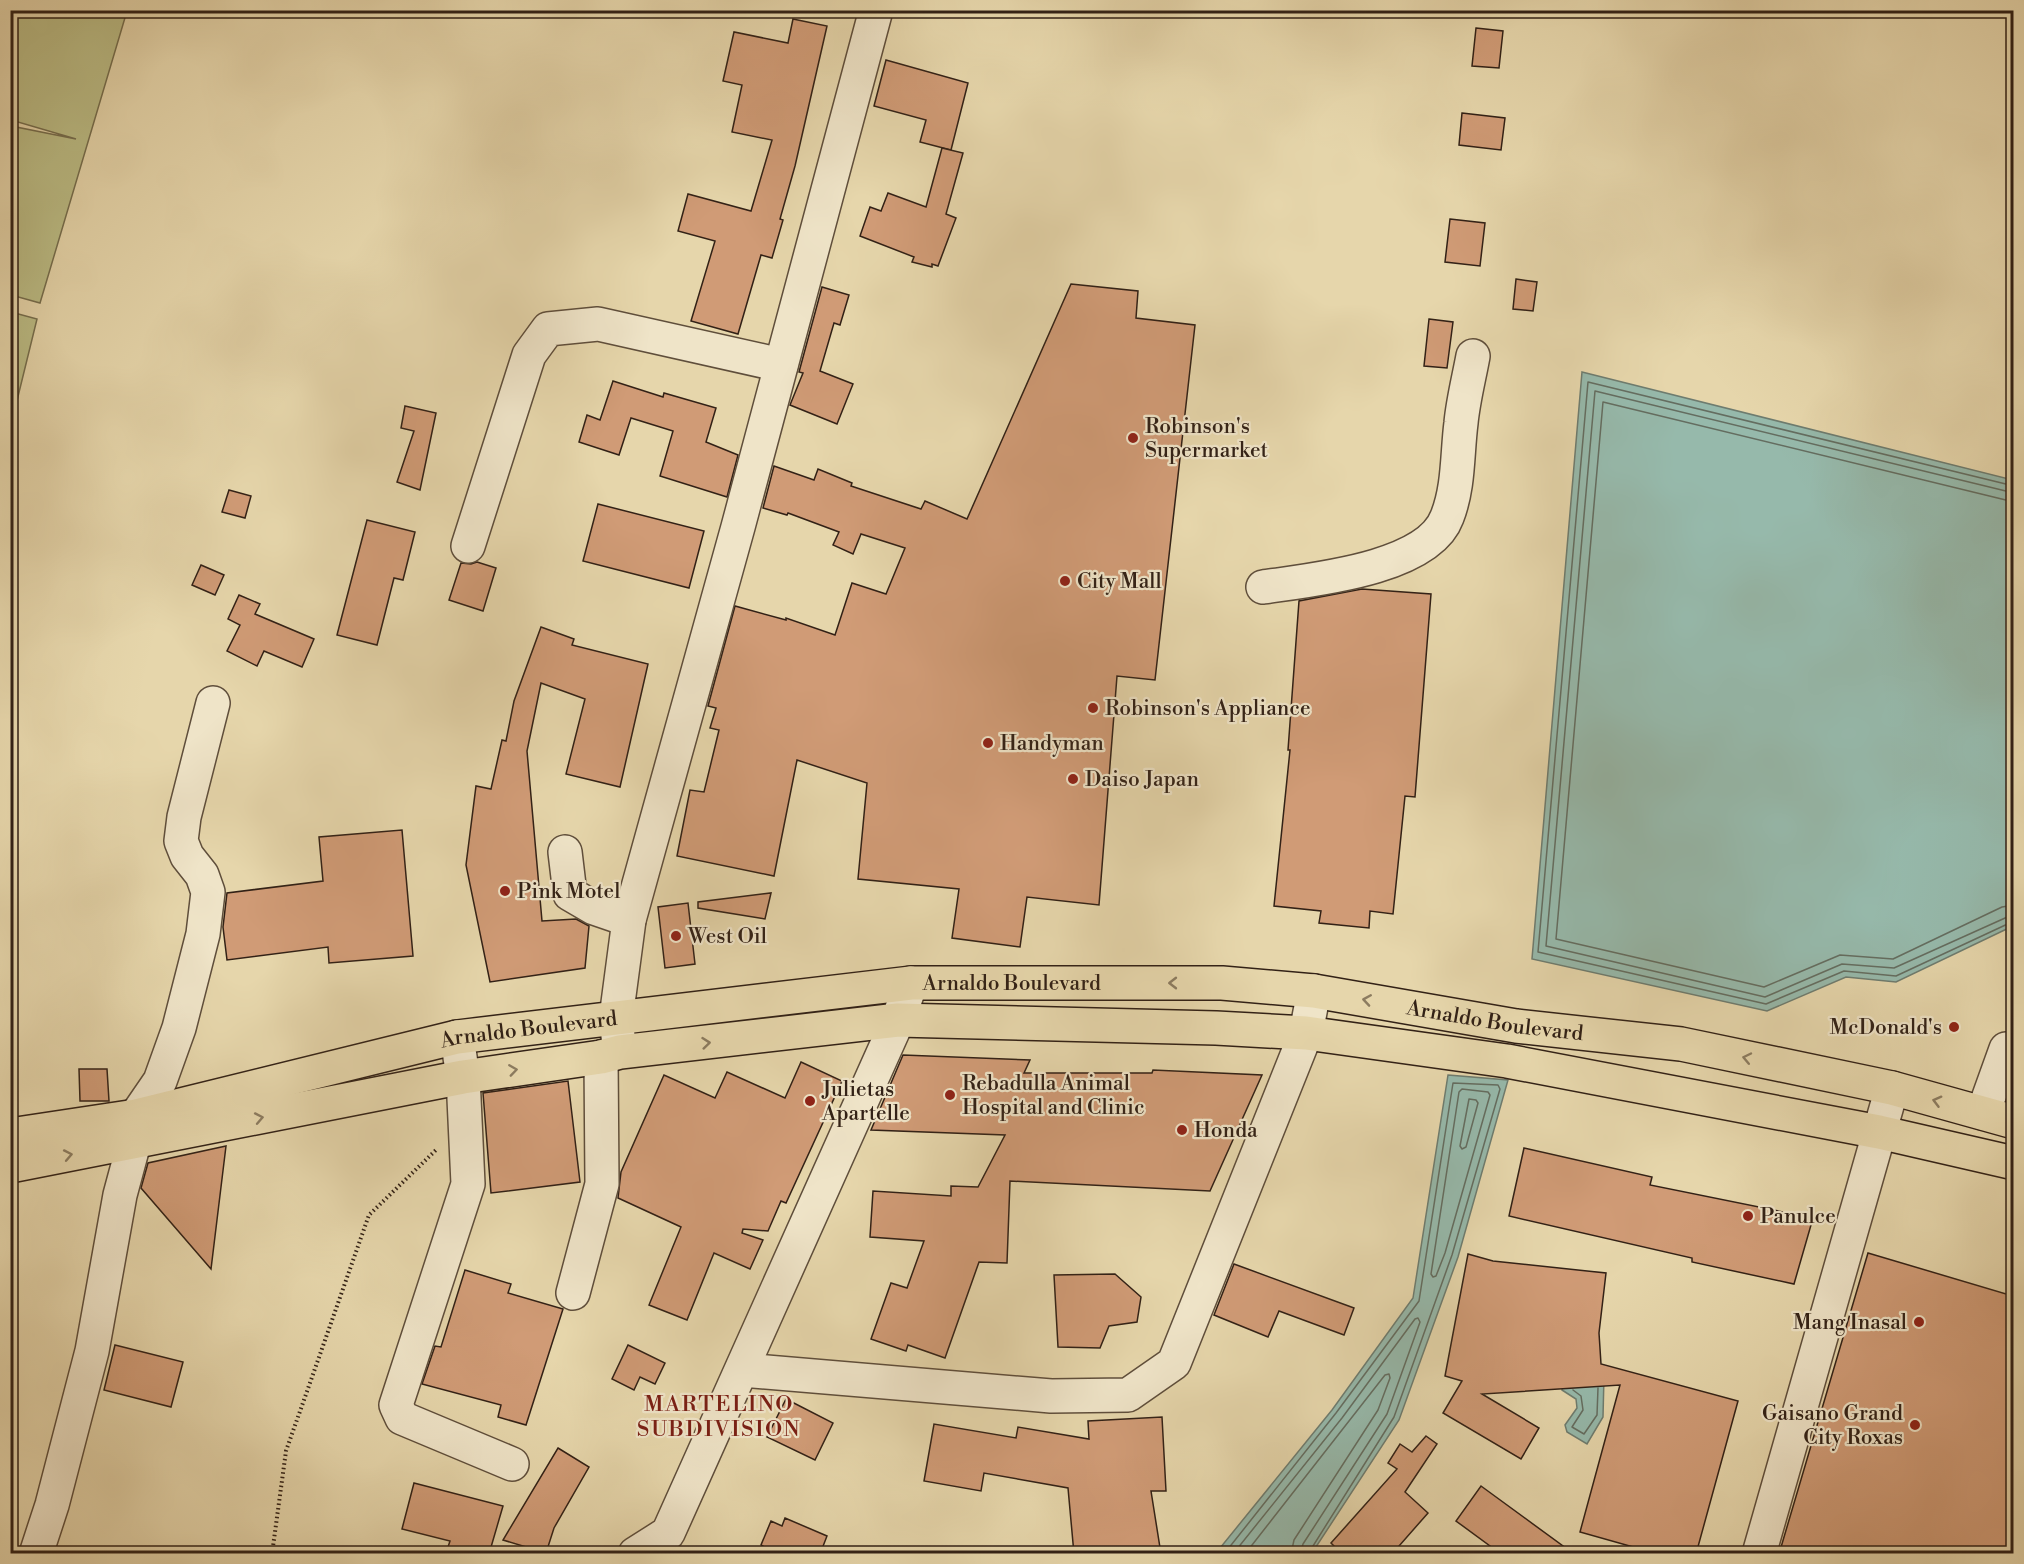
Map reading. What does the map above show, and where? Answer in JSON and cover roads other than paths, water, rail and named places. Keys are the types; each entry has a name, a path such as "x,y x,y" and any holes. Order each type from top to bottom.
{"highway":[{"name":"Arnaldo Boulevard","path":"10,1166 457,1037 911,983 1222,983 1314,991 1516,1026 1681,1044 1892,1088 1998,1118"},
{"name":"Arnaldo Boulevard","path":"10,1135 135,1129 611,1055 898,1020 1216,1028 1306,1033 1506,1061 1879,1132 2013,1163"}],"street":[{"path":"573,1293 602,1184 611,1055 628,920 876,10"},
{"path":"468,546 529,355 548,329 598,324 781,365"},
{"path":"1263,587 1379,566 1424,546 1447,519 1458,474 1461,422 1473,356"},
{"path":"36,1554 52,1505 92,1351 120,1195 135,1129 160,1081 179,1028 203,934 208,892 202,875 187,856 181,841 184,817 213,703"},
{"path":"565,852 570,894 594,908 628,920"},
{"path":"635,1554 668,1533 898,1020 911,983"},
{"path":"742,1370 1051,1396 1128,1395 1174,1363 1306,1033 1314,991"},
{"path":"457,1037 463,1077 468,1184 396,1405 402,1418 512,1464"},
{"path":"1998,1118 2006,1049"},
{"path":"1759,1554 1892,1088"}],"water":[{"path":"1582,372 2013,480 2013,926 1896,982 1846,977 1767,1011 1532,959"},
{"path":"1448,1075 1508,1080 1458,1257 1399,1420 1312,1553 1216,1553 1332,1410 1413,1298"},
{"path":"1604,1376 1603,1417 1587,1444 1567,1432 1565,1425 1577,1408 1576,1399 1562,1390 1563,1380"}],"place":[{"name":"Robinson's Supermarket","path":"1133,438"},
{"name":"City Mall","path":"1065,581"},
{"name":"Robinson's Appliance","path":"1093,708"},
{"name":"Handyman","path":"988,743"},
{"name":"Daiso Japan","path":"1073,779"},
{"name":"Pink Motel","path":"505,891"},
{"name":"West Oil","path":"676,936"},
{"name":"McDonald's","path":"1954,1027"},
{"name":"Rebadulla Animal Hospital and Clinic","path":"950,1095"},
{"name":"Julietas Apartelle","path":"810,1101"},
{"name":"Honda","path":"1182,1130"},
{"name":"Panulce","path":"1748,1216"},
{"name":"Mang Inasal","path":"1919,1322"},
{"name":"Gaisano Grand City Roxas","path":"1915,1425"}],"district":[{"name":"MARTELINO SUBDIVISION","path":"719,1416"}]}
